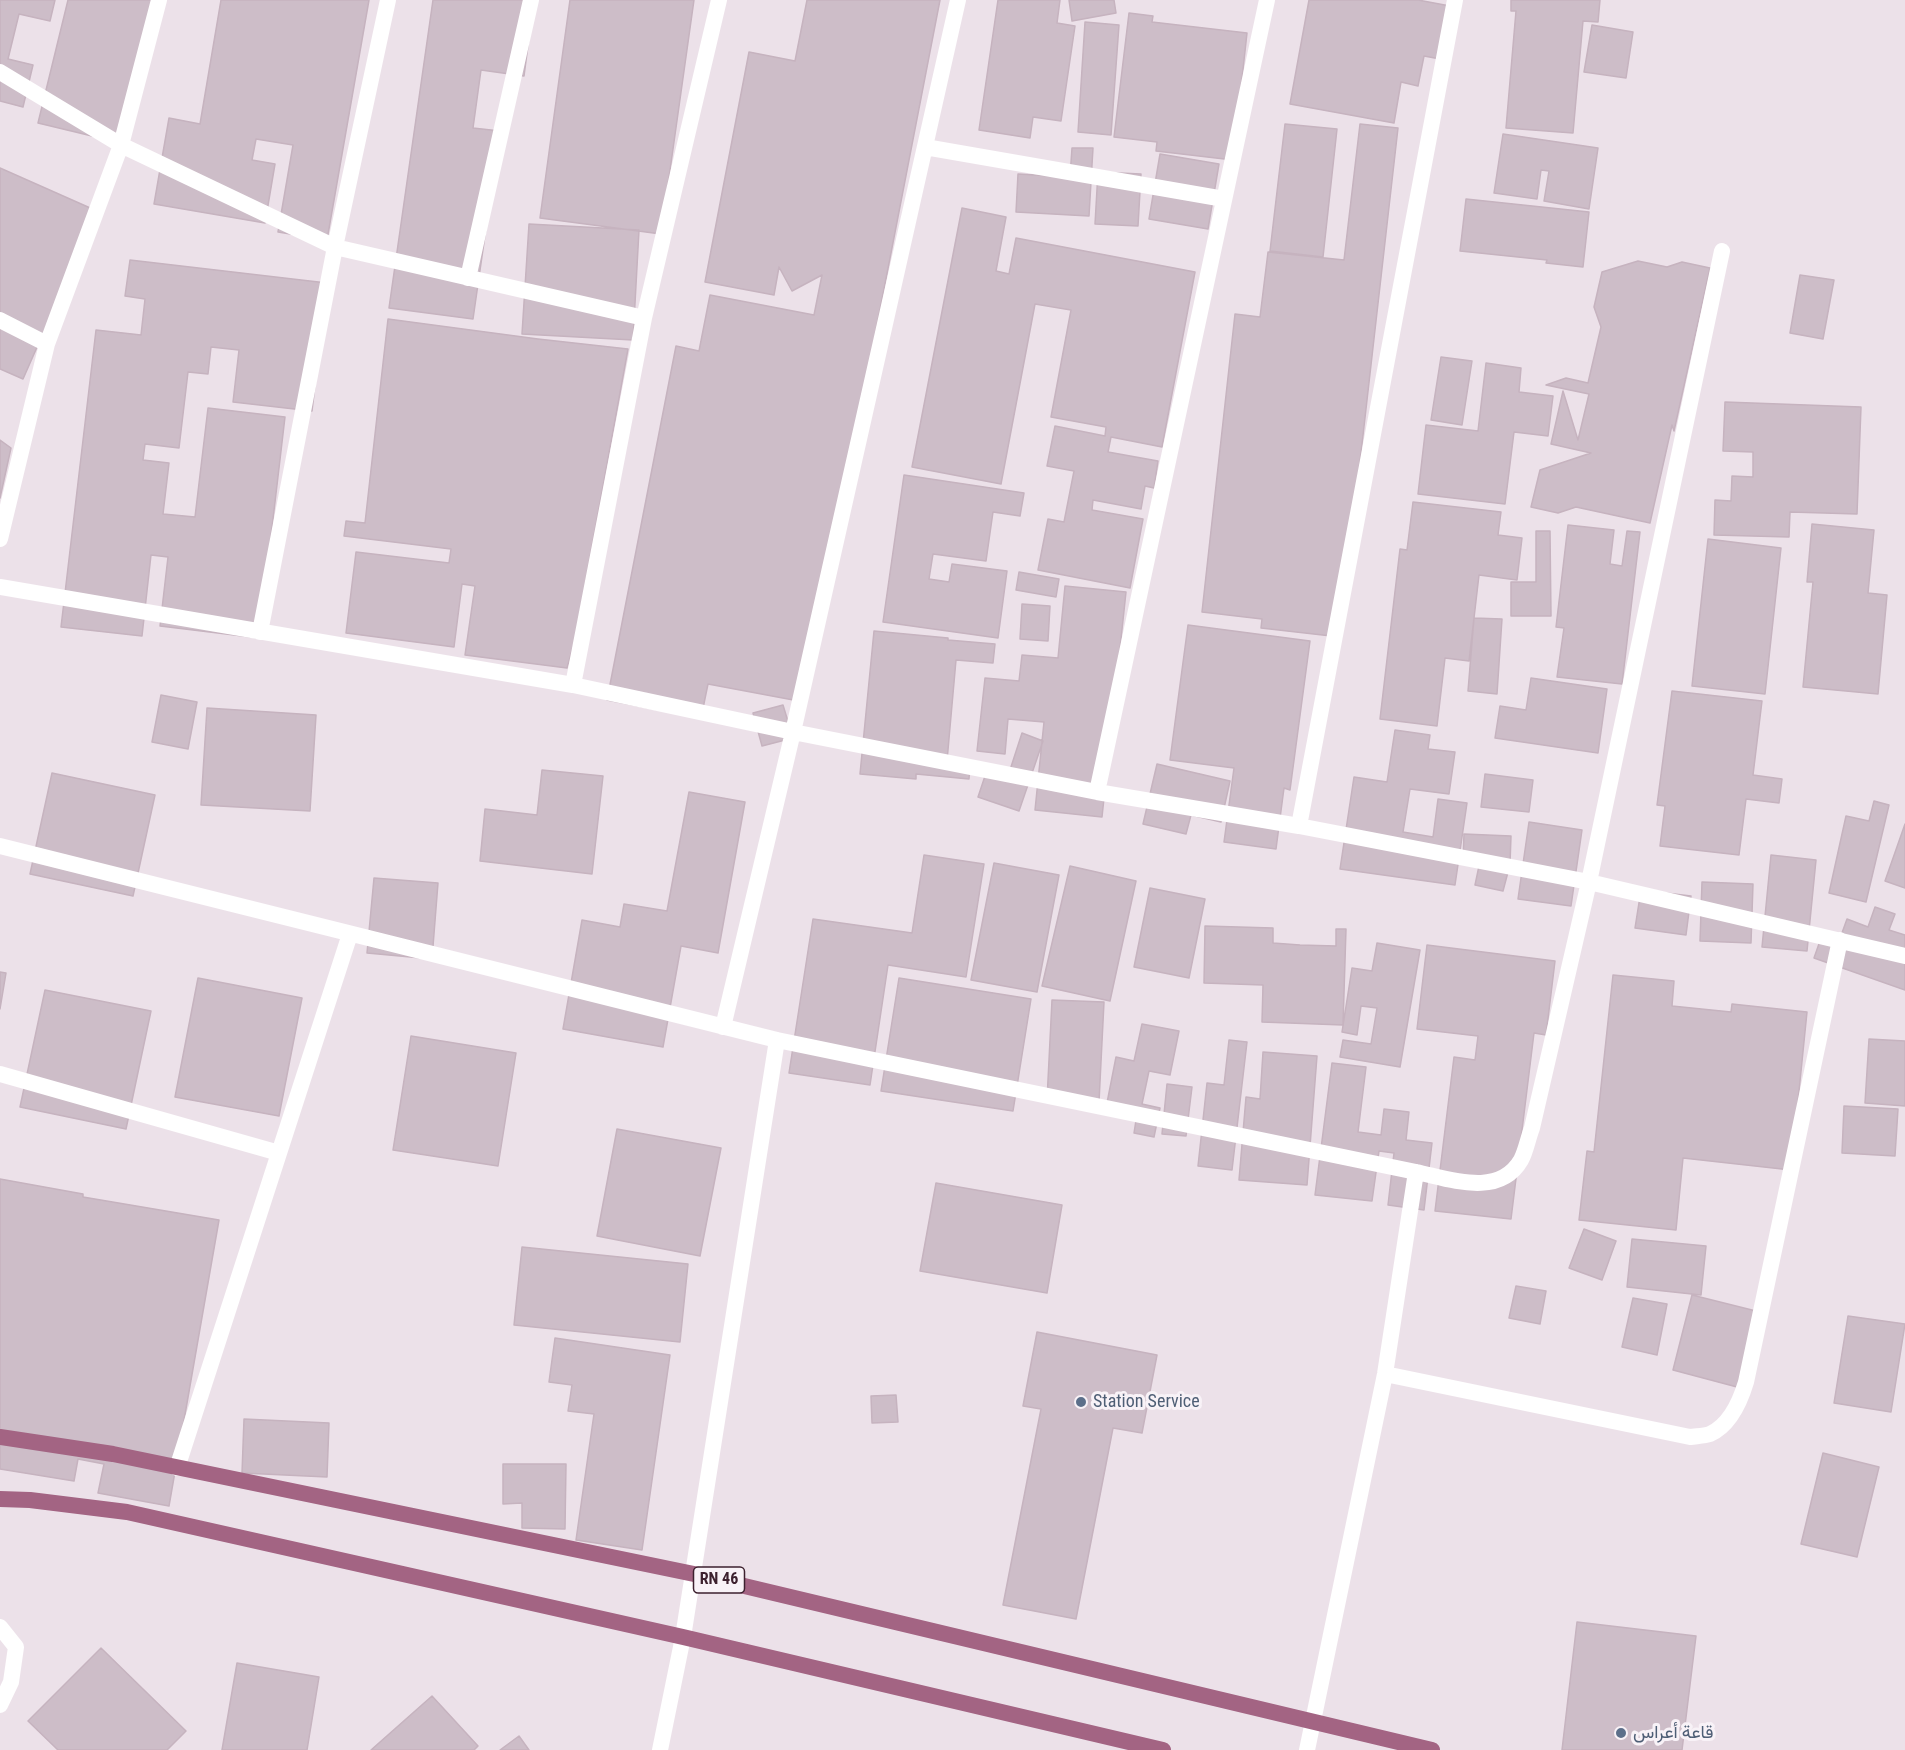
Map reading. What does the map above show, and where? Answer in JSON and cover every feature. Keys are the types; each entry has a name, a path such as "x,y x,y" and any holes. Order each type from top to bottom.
{"main road":[{"name":"RN 46","path":"0,1437 113,1454 694,1574 1431,1750"},
{"path":"0,1499 30,1500 127,1512 683,1637 1163,1750"}],"street":[{"path":"0,539 47,344 121,145 159,0"},
{"path":"260,632 335,247 388,0"},
{"path":"468,278 531,0"},
{"path":"573,685 644,318 719,0"},
{"path":"723,1028 793,732 958,0"},
{"path":"1097,792 1267,0"},
{"path":"1299,826 1455,0"},
{"path":"0,72 121,145 335,247 644,318"},
{"path":"925,147 1224,199"},
{"path":"0,846 723,1028 1416,1172 1487,1183 1498,1181 1511,1172 1521,1159 1532,1128 1589,882 1722,251"},
{"path":"0,320 47,344"},
{"path":"0,587 573,685 793,732 1097,792 1299,826 1589,882 1905,956"},
{"path":"177,1468 350,934"},
{"path":"1385,1374 1690,1437 1709,1434 1721,1426 1739,1402 1746,1382 1840,940"},
{"path":"660,1750 694,1574 777,1040"},
{"path":"0,1074 279,1153"},
{"path":"1307,1750 1385,1374 1416,1172"},
{"path":"0,1627 16,1647 11,1682 0,1705"}],"building":[{"path":"0,0 55,0 50,21 19,14 8,59 33,65 23,107 0,101"},
{"path":"68,0 156,0 121,143 38,123"},
{"path":"221,0 369,0 327,240 278,232 293,145 256,139 252,160 275,164 265,223 154,204 169,118 200,124"},
{"path":"433,0 534,0 524,76 481,70 473,128 500,131 473,319 389,308"},
{"path":"570,0 694,0 661,234 540,218"},
{"path":"807,0 940,0 804,702 708,684 701,718 607,700 676,346 699,351 710,295 814,315 822,275 792,291 779,267 774,295 705,282 749,52 795,61"},
{"path":"998,0 1060,0 1057,23 1075,26 1061,121 1033,117 1030,138 979,130"},
{"path":"1069,0 1114,0 1116,13 1072,21"},
{"path":"1309,0 1418,0 1450,6 1440,59 1424,56 1418,86 1401,82 1394,123 1290,104"},
{"path":"1511,0 1600,0 1598,22 1583,21 1573,133 1506,128 1516,11 1511,11"},
{"path":"1129,13 1153,16 1152,22 1247,33 1233,160 1156,151 1157,142 1114,137"},
{"path":"1085,22 1119,25 1111,135 1078,132"},
{"path":"1592,25 1633,32 1626,78 1584,72"},
{"path":"1285,124 1337,129 1323,257 1270,251"},
{"path":"1360,124 1398,128 1340,637 1261,628 1262,619 1202,612 1235,314 1260,317 1268,252 1344,260"},
{"path":"1503,134 1598,148 1589,209 1544,201 1549,171 1541,170 1537,199 1494,193"},
{"path":"1072,148 1093,148 1089,216 1016,212 1018,174 1070,177"},
{"path":"1160,154 1219,164 1208,229 1149,219"},
{"path":"0,168 97,211 23,379 0,369"},
{"path":"1098,172 1141,174 1138,226 1095,224"},
{"path":"1466,199 1589,212 1583,267 1546,263 1547,260 1460,251"},
{"path":"962,208 1006,217 996,271 1009,274 1016,238 1195,272 1162,447 1111,437 1108,452 1158,461 1154,488 1145,486 1141,509 1093,500 1092,510 1143,519 1130,588 1038,570 1048,519 1064,522 1074,471 1047,466 1055,426 1105,436 1106,427 1051,417 1071,310 1035,304 1001,484 912,467"},
{"path":"529,224 639,230 633,340 522,334"},
{"path":"130,260 327,283 312,411 233,402 239,350 211,347 208,374 188,372 179,448 145,444 143,460 169,463 163,514 195,517 208,408 285,417 259,638 160,626 168,557 151,555 142,636 61,627 96,330 141,335 145,299 125,296"},
{"path":"1638,261 1667,267 1682,262 1710,268 1674,431 1672,425 1650,523 1576,507 1558,513 1531,507 1540,470 1591,453 1551,444 1563,391 1578,440 1589,394 1546,385 1566,378 1588,383 1601,327 1594,307 1602,272"},
{"path":"1800,275 1834,280 1823,339 1790,333"},
{"path":"388,319 628,349 575,640 567,668 465,655 475,586 462,584 454,647 346,633 356,552 449,563 451,549 344,536 346,521 365,523"},
{"path":"1441,357 1472,361 1462,425 1431,420"},
{"path":"1486,363 1521,368 1519,392 1553,396 1548,436 1514,432 1505,504 1418,494 1426,425 1478,431"},
{"path":"1725,402 1861,407 1857,514 1790,512 1789,537 1714,535 1715,500 1731,501 1732,476 1753,477 1753,452 1723,451"},
{"path":"0,440 11,448 0,498"},
{"path":"904,475 1024,493 1020,516 993,512 986,561 933,554 929,579 949,582 952,564 1007,571 998,638 883,622"},
{"path":"1413,502 1501,512 1498,535 1522,538 1517,580 1479,575 1469,661 1445,658 1437,726 1380,719 1400,549 1407,550"},
{"path":"1812,524 1874,530 1868,593 1887,595 1878,694 1803,687 1813,582 1807,582"},
{"path":"1568,525 1614,530 1610,564 1622,566 1627,531 1640,532 1622,684 1557,677 1564,628 1556,627"},
{"path":"1536,531 1550,531 1551,616 1511,616 1511,582 1536,582"},
{"path":"1708,539 1781,548 1765,694 1692,686"},
{"path":"1019,572 1059,579 1056,597 1016,590"},
{"path":"1065,586 1126,592 1102,817 1035,810 1044,722 1008,719 1005,754 977,751 985,678 1019,681 1022,655 1058,658"},
{"path":"1022,604 1050,606 1048,641 1020,639"},
{"path":"1474,618 1502,619 1497,694 1468,691"},
{"path":"1188,625 1310,641 1290,790 1284,788 1276,849 1224,842 1234,768 1170,760"},
{"path":"874,631 995,644 993,663 956,660 947,761 970,764 969,779 916,774 916,779 860,774"},
{"path":"1531,678 1607,689 1598,753 1495,738 1500,706 1526,710"},
{"path":"1672,691 1762,701 1753,775 1782,779 1779,803 1746,799 1739,855 1660,846 1665,806 1657,805"},
{"path":"161,695 197,702 188,749 152,742"},
{"path":"783,705 793,738 762,746 753,713"},
{"path":"207,708 316,715 310,811 201,805"},
{"path":"1395,730 1430,735 1428,749 1455,752 1449,794 1410,789 1403,832 1433,837 1438,799 1467,803 1455,885 1340,869 1354,777 1387,782"},
{"path":"1022,733 1043,741 1019,811 978,797 989,764 1010,770"},
{"path":"1157,764 1230,781 1221,822 1191,815 1186,834 1143,824"},
{"path":"542,770 603,776 592,874 480,861 485,809 537,815"},
{"path":"52,773 155,795 133,896 30,874"},
{"path":"1485,774 1533,780 1529,812 1481,807"},
{"path":"689,792 745,802 718,953 681,946 663,1047 563,1029 582,920 620,927 624,904 667,911"},
{"path":"1874,801 1889,805 1866,902 1829,893 1846,816 1869,821"},
{"path":"1529,822 1582,830 1571,906 1518,899"},
{"path":"1905,824 1905,888 1885,881"},
{"path":"1464,834 1511,836 1510,864 1463,861"},
{"path":"924,855 984,864 966,977 888,965 870,1085 789,1073 813,919 912,933"},
{"path":"1771,855 1816,860 1807,951 1762,947"},
{"path":"994,863 1059,875 1037,992 971,980"},
{"path":"1070,866 1136,881 1110,1001 1042,986"},
{"path":"1479,866 1508,872 1503,891 1475,885"},
{"path":"374,878 438,883 432,959 367,953"},
{"path":"1702,882 1753,884 1751,943 1700,941"},
{"path":"1150,888 1205,899 1189,978 1134,967"},
{"path":"1641,890 1691,896 1686,935 1635,928"},
{"path":"1875,907 1895,914 1889,930 1905,935 1905,990 1814,958 1821,938 1838,944 1847,919 1868,927"},
{"path":"1205,926 1273,928 1273,943 1336,946 1336,929 1346,929 1343,1025 1262,1022 1263,985 1204,983"},
{"path":"1377,943 1420,950 1400,1067 1340,1057 1343,1040 1371,1044 1377,1008 1361,1006 1357,1035 1342,1032 1352,968 1372,971"},
{"path":"1427,945 1555,961 1546,1035 1534,1033 1511,1219 1435,1211 1454,1057 1475,1060 1478,1036 1417,1029"},
{"path":"0,972 6,973 0,1009"},
{"path":"1613,975 1674,981 1672,1006 1731,1012 1732,1004 1807,1012 1791,1170 1683,1158 1676,1230 1579,1220 1587,1151 1594,1152"},
{"path":"198,978 302,998 279,1116 175,1097"},
{"path":"899,978 1031,999 1013,1111 881,1091"},
{"path":"45,990 151,1011 126,1129 20,1107"},
{"path":"1052,1000 1104,1002 1099,1102 1047,1100"},
{"path":"1142,1024 1179,1031 1170,1075 1149,1071 1142,1104 1160,1108 1154,1137 1134,1133 1137,1114 1106,1108 1116,1057 1134,1061"},
{"path":"411,1036 516,1053 498,1166 393,1150"},
{"path":"1869,1039 1905,1041 1905,1106 1865,1103"},
{"path":"1229,1040 1247,1042 1232,1170 1198,1166 1207,1083 1224,1085"},
{"path":"1263,1052 1317,1056 1307,1185 1239,1180 1246,1097 1260,1099"},
{"path":"1332,1063 1366,1067 1358,1132 1381,1135 1384,1109 1409,1112 1406,1140 1432,1143 1424,1210 1388,1205 1394,1153 1379,1151 1372,1201 1315,1195"},
{"path":"1167,1084 1192,1087 1186,1136 1162,1134"},
{"path":"1844,1106 1898,1109 1895,1156 1842,1153"},
{"path":"617,1129 721,1148 700,1256 597,1236"},
{"path":"0,1179 83,1194 83,1197 219,1220 169,1506 98,1493 104,1464 78,1459 74,1481 0,1469"},
{"path":"936,1183 1062,1205 1047,1293 920,1271"},
{"path":"1584,1229 1616,1241 1602,1280 1569,1268"},
{"path":"1632,1239 1706,1246 1701,1295 1627,1287"},
{"path":"522,1247 688,1264 680,1342 514,1325"},
{"path":"1516,1286 1546,1291 1540,1324 1509,1318"},
{"path":"1692,1295 1756,1311 1737,1387 1673,1370"},
{"path":"1633,1298 1667,1304 1657,1355 1622,1347"},
{"path":"1848,1316 1905,1324 1891,1412 1834,1403"},
{"path":"1037,1332 1157,1355 1142,1433 1113,1428 1076,1619 1003,1605 1041,1409 1023,1406"},
{"path":"555,1338 670,1355 642,1550 576,1540 594,1414 568,1411 572,1385 549,1382"},
{"path":"896,1395 898,1422 872,1423 871,1396"},
{"path":"244,1419 329,1423 327,1477 242,1473"},
{"path":"1823,1453 1879,1467 1857,1557 1801,1544"},
{"path":"503,1464 566,1464 565,1529 522,1528 522,1503 503,1504"},
{"path":"1577,1622 1696,1636 1682,1750 1562,1750"},
{"path":"101,1648 186,1731 167,1750 58,1750 28,1721"},
{"path":"237,1663 319,1677 307,1750 222,1750"},
{"path":"432,1696 478,1746 474,1750 371,1750"},
{"path":"519,1736 529,1750 500,1750"}],"place":[{"name":"Station Service","path":"1081,1402"},
{"name":"قاعة أعراس","path":"1621,1733"}]}
